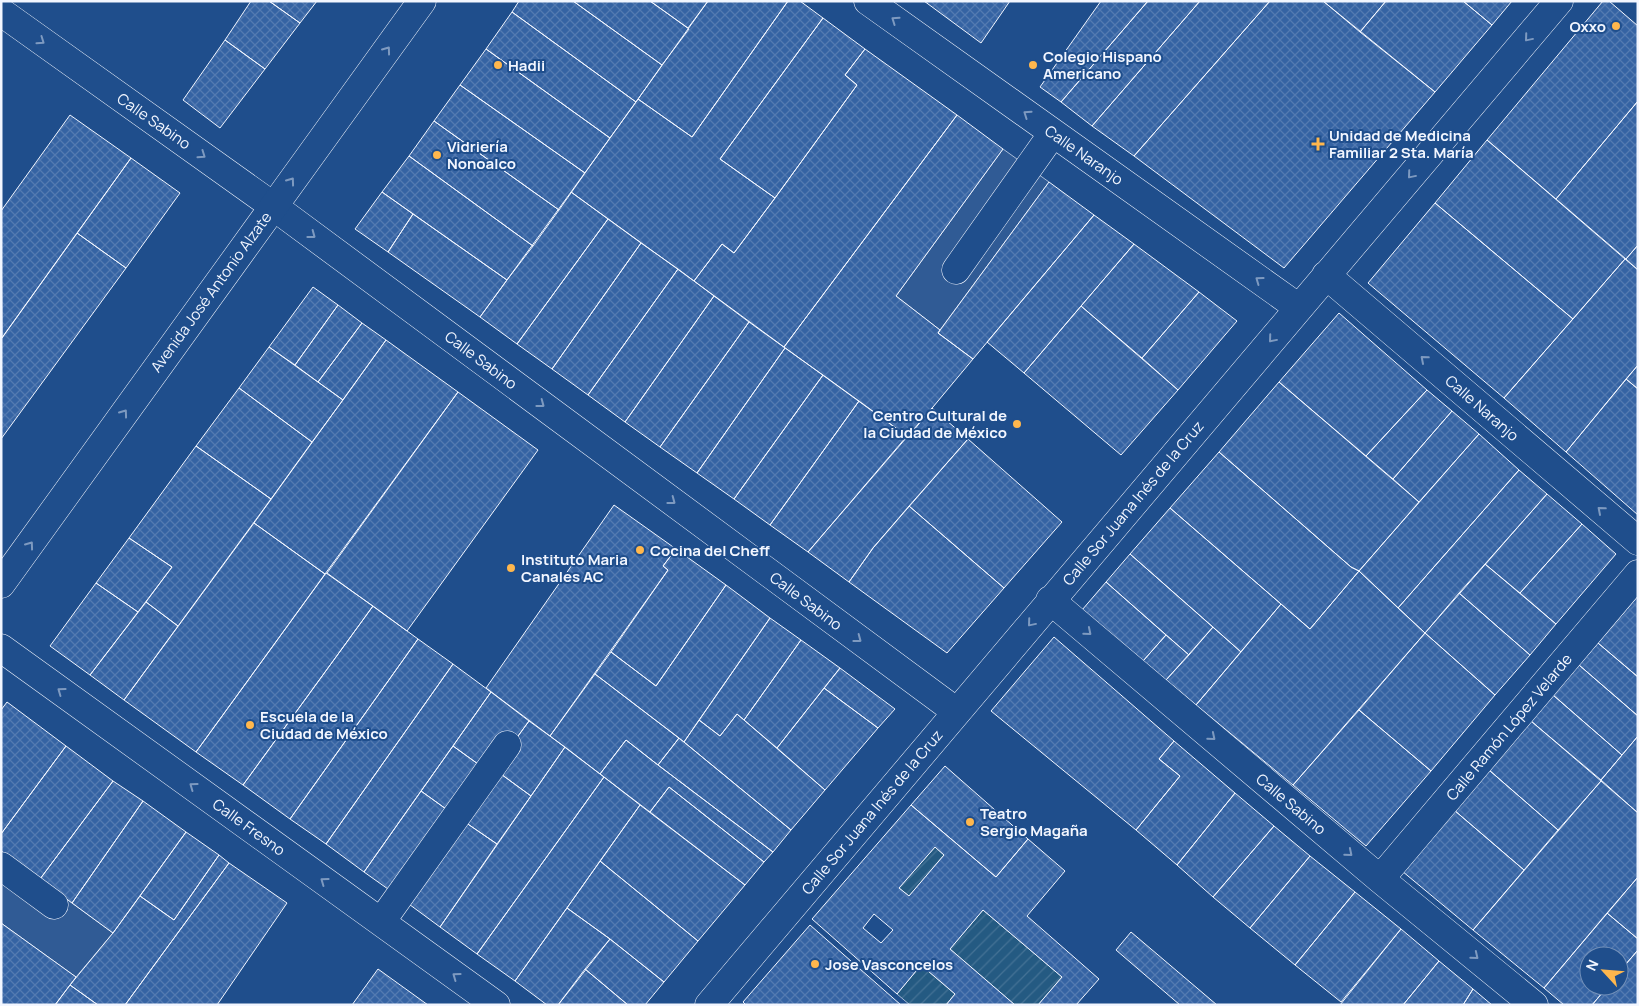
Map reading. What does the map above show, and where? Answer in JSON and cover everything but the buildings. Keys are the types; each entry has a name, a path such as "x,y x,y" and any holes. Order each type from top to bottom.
{"street":[{"name":"Avenida José Antonio Alzate","path":"1,584 422,1"},
{"name":"Calle Naranjo","path":"868,1 1299,308"},
{"name":"Calle Sor Juana Inés de la Cruz","path":"709,1005 1559,1"},
{"name":"Calle Sabino","path":"1,12 273,206 957,712"},
{"path":"956,270 1053,133"},
{"name":"Calle Naranjo","path":"1326,275 1638,541"},
{"name":"Calle Ramón López Velarde","path":"1380,879 1638,574"},
{"name":"Calle Sabino","path":"1050,600 1380,879 1534,1005"},
{"name":"Calle Fresno","path":"1,648 496,1005"},
{"path":"381,922 507,745"},
{"path":"1,866 54,904"}],"shaded area":[{"path":"1003,149 1049,182 940,330 896,296"},
{"path":"935,847 944,855 909,896 899,888"},
{"path":"1,851 113,933 76,977 1,923"},
{"path":"983,910 1062,977 1038,1005 1015,1005 950,949"},
{"path":"921,965 955,994 946,1005 910,1005 897,994"}],"place":[{"name":"Oxxo","path":"1616,26"},
{"name":"Hadii","path":"498,65"},
{"name":"Colegio Hispano Americano","path":"1033,65"},
{"name":"Unidad de Medicina Familiar 2 Sta. María","path":"1318,144"},
{"name":"Vidriería Nonoalco","path":"437,155"},
{"name":"Centro Cultural de la Ciudad de México","path":"1017,424"},
{"name":"Cocina del Cheff","path":"640,550"},
{"name":"Instituto Maria Canales AC","path":"511,568"},
{"name":"Escuela de la Ciudad de México","path":"250,725"},
{"name":"Teatro Sergio Magaña","path":"970,822"},
{"name":"Jose Vasconcelos","path":"815,964"}]}
